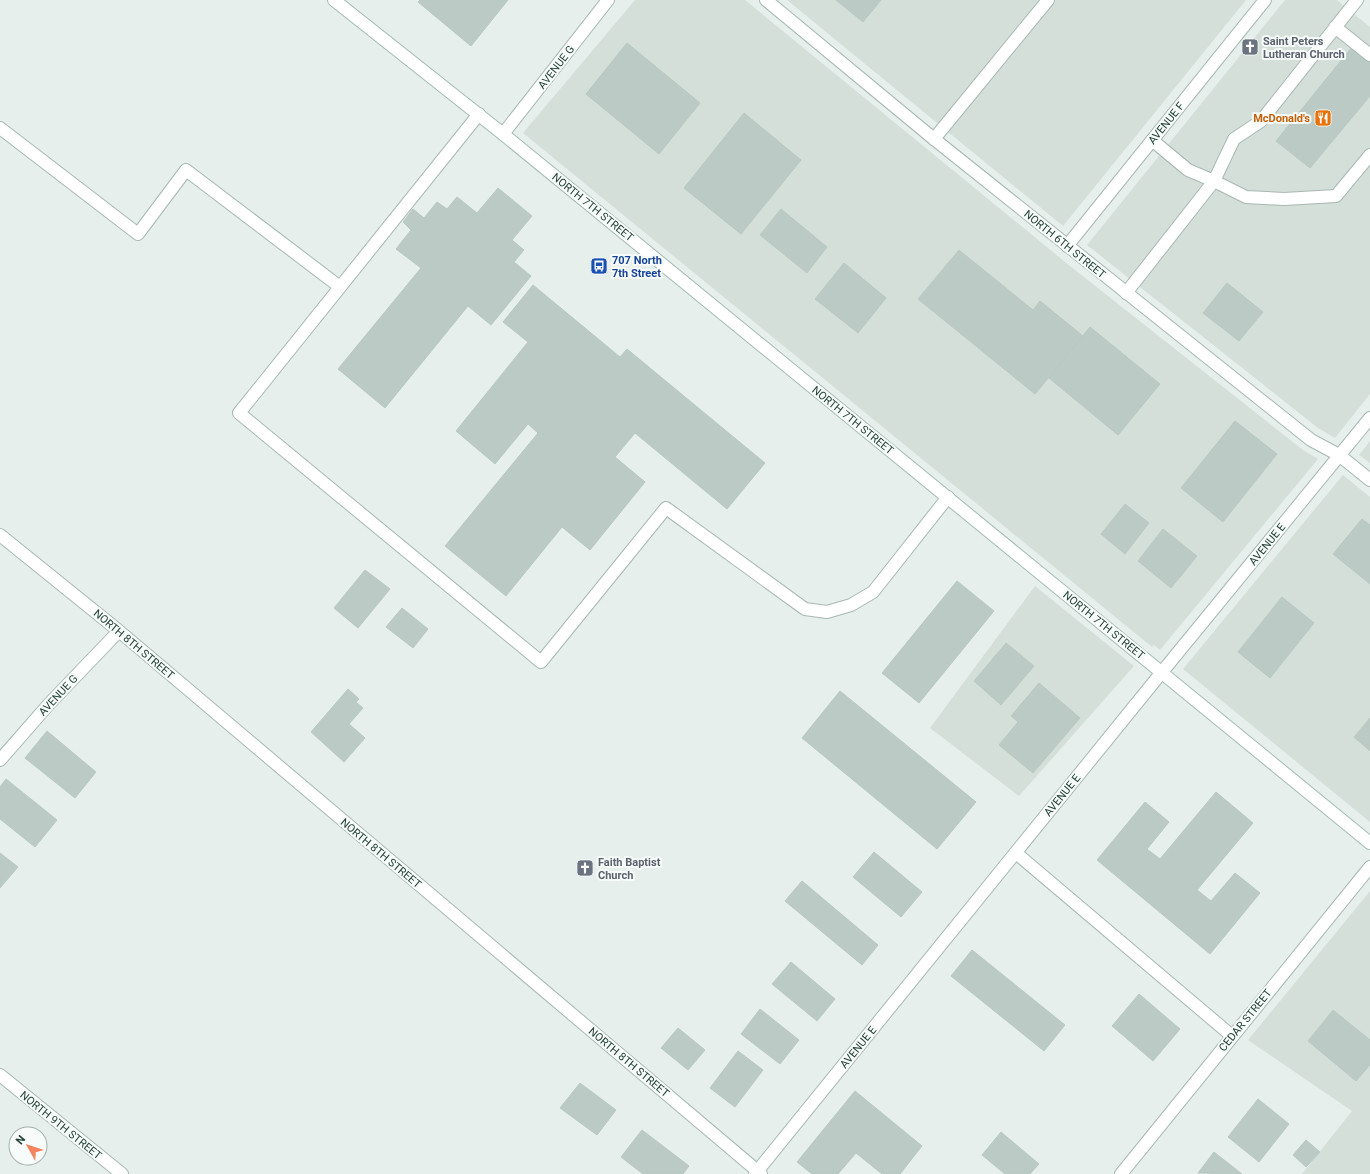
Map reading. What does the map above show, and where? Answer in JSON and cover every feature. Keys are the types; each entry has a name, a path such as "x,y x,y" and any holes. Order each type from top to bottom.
{"street":[{"name":"NORTH 7TH STREET","path":"334,0 479,114 1370,843"},
{"name":"AVENUE G","path":"503,134 608,0"},
{"name":"NORTH 6TH STREET","path":"766,0 1066,246 1311,440 1339,456 1370,480"},
{"path":"934,139 1048,0"},
{"name":"AVENUE F","path":"1066,246 1265,0"},
{"path":"1126,293 1214,181 1234,139 1261,120 1357,0"},
{"path":"1336,28 1370,55"},
{"path":"479,114 239,413 541,662 666,508 805,609 827,612 851,605 873,592 948,497"},
{"path":"0,128 138,234 186,170 340,287"},
{"path":"1152,140 1188,170 1246,197 1284,199 1336,196 1370,155"},
{"name":"AVENUE E","path":"758,1173 1162,672 1370,418"},
{"name":"NORTH 8TH STREET","path":"0,535 118,631 758,1173"},
{"name":"AVENUE G","path":"0,760 49,704 118,631"},
{"path":"1016,853 1232,1036"},
{"name":"CEDAR STREET","path":"1121,1174 1370,867"},
{"name":"NORTH 9TH STREET","path":"0,1075 122,1174"}],"shaded area":[{"path":"635,0 745,0 1070,266 1303,450 1318,459 1160,650 1154,645 1152,647 523,133"},
{"path":"787,0 1246,0 1063,226"},
{"path":"1285,0 1337,0 1370,27 1370,394 1335,438 1318,428 1087,245"},
{"path":"1370,441 1370,463 1359,455"},
{"path":"1343,475 1370,497 1370,822 1183,669"},
{"path":"1035,586 1134,666 1019,796 930,728"},
{"path":"1370,891 1370,1174 1302,1174 1352,1111 1248,1040"}],"building":[{"path":"420,0 508,0 471,46 418,2"},
{"path":"836,0 881,0 863,22"},
{"path":"627,43 700,103 659,154 586,94"},
{"name":"McDonald's","path":"1352,47 1370,62 1370,96 1310,168 1276,141"},
{"path":"744,113 801,160 741,234 684,188"},
{"path":"498,188 532,216 512,240 524,250 514,262 531,276 491,325 468,306 385,408 338,369 421,268 396,249 411,230 403,222 413,209 424,218 437,202 447,209 457,197 477,213"},
{"path":"781,209 827,247 807,273 760,235"},
{"path":"959,250 1033,310 1040,301 1083,336 1035,394 918,299"},
{"path":"844,263 886,298 858,333 815,299"},
{"path":"1227,283 1263,312 1239,341 1203,313"},
{"path":"533,285 620,357 627,349 765,463 727,509 635,433 615,457 645,482 590,550 562,527 506,596 445,546 538,433 528,424 495,464 456,431 528,342 503,322"},
{"path":"1090,327 1160,384 1118,435 1049,378"},
{"path":"1235,421 1277,454 1223,522 1181,488"},
{"path":"1125,504 1149,523 1125,554 1101,534"},
{"path":"1362,519 1370,525 1370,584 1333,554"},
{"path":"1163,529 1197,556 1171,588 1138,561"},
{"path":"365,570 390,589 358,628 334,608"},
{"path":"957,581 994,611 919,703 882,673"},
{"path":"1282,597 1314,623 1270,678 1238,652"},
{"path":"402,608 428,629 413,648 386,627"},
{"path":"1006,643 1034,666 1001,705 974,681"},
{"path":"1039,683 1080,718 1033,773 999,745 1018,722 1011,716"},
{"path":"348,689 359,699 356,702 363,708 349,724 365,738 344,762 311,732"},
{"path":"840,691 976,802 937,849 802,738"},
{"path":"1370,718 1370,751 1354,737"},
{"path":"47,731 96,772 75,798 25,758"},
{"path":"6,779 57,820 35,847 0,819 0,787"},
{"path":"1216,792 1253,823 1197,890 1211,901 1235,873 1260,893 1210,954 1097,860 1145,802 1169,822 1147,849 1160,859"},
{"path":"874,852 922,892 901,917 853,877"},
{"path":"0,853 18,867 0,888"},
{"path":"802,881 878,945 862,965 785,901"},
{"path":"972,950 1065,1025 1044,1051 951,976"},
{"path":"791,962 835,999 817,1021 772,984"},
{"path":"1139,994 1180,1029 1153,1061 1112,1026"},
{"path":"760,1009 799,1040 780,1064 741,1034"},
{"path":"1333,1010 1370,1040 1370,1065 1356,1081 1308,1041"},
{"path":"678,1028 705,1050 688,1070 661,1048"},
{"path":"738,1051 763,1070 735,1107 710,1088"},
{"path":"580,1083 616,1110 597,1135 560,1108"},
{"path":"855,1091 922,1146 900,1174 882,1174 856,1153 838,1174 812,1174 797,1162"},
{"path":"1258,1099 1289,1124 1259,1162 1228,1137"},
{"path":"642,1130 689,1166 683,1174 643,1174 621,1157"},
{"path":"1001,1132 1039,1164 1030,1174 1005,1174 982,1155"},
{"path":"1306,1140 1320,1152 1306,1167 1293,1155"},
{"path":"1214,1152 1242,1174 1198,1173"}],"place":[{"name":"Saint Peters Lutheran Church","path":"1250,47"},
{"name":"McDonald's","path":"1323,118"},
{"name":"707 North 7th Street","path":"599,266"},
{"name":"Faith Baptist Church","path":"585,868"}]}
